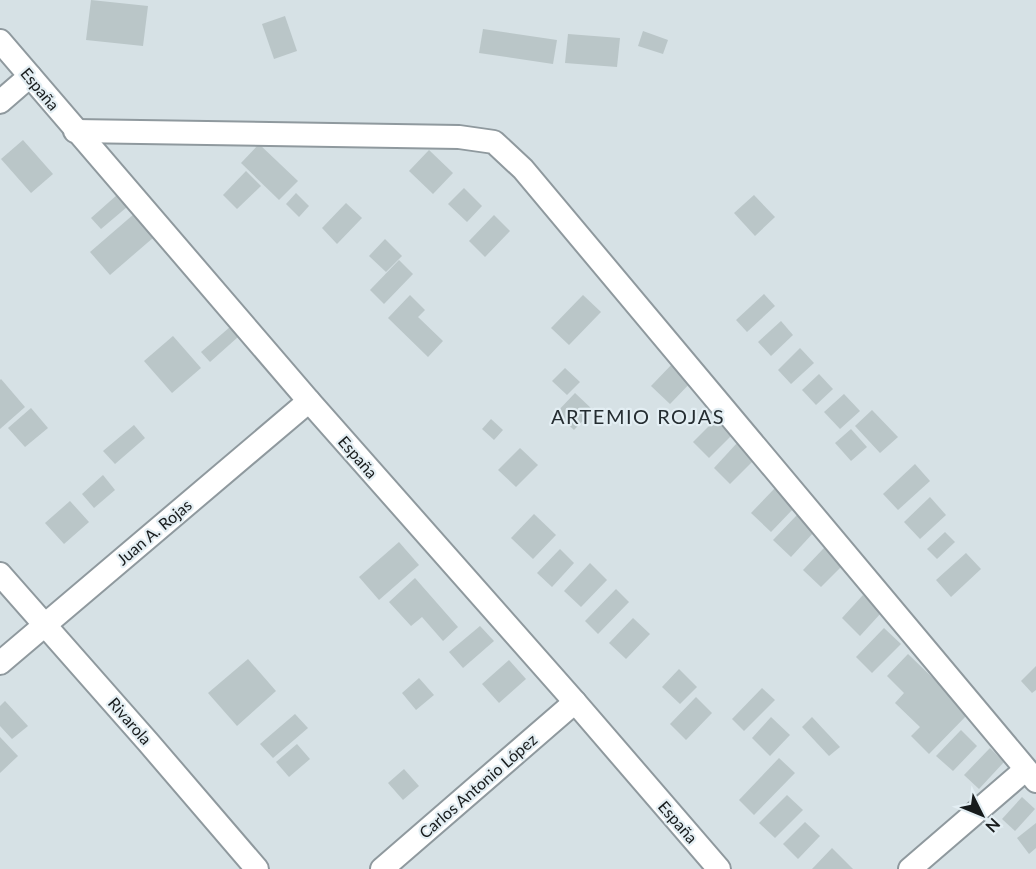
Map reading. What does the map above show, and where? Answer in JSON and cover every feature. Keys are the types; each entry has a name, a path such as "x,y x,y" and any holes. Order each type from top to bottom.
{"street":[{"name":"España","path":"0,41 309,401 719,869"},
{"path":"0,102 30,76"},
{"path":"75,131 459,137 494,142 523,170 1031,775 910,869"},
{"name":"Juan A. Rojas","path":"0,663 309,401"},
{"name":"Rivarola","path":"0,574 257,869"},
{"name":"Carlos Antonio López","path":"382,869 575,702"}],"building":[{"path":"91,0 148,6 143,46 86,40"},
{"path":"285,16 297,51 274,59 262,24"},
{"path":"483,29 557,40 553,64 479,53"},
{"path":"643,31 668,40 663,54 638,46"},
{"path":"568,34 620,38 617,67 565,63"},
{"path":"23,140 53,174 31,193 1,159"},
{"path":"259,144 298,181 279,200 241,163"},
{"path":"429,150 453,173 433,194 409,171"},
{"path":"246,171 261,186 237,209 223,195"},
{"path":"464,188 482,206 467,222 448,204"},
{"path":"296,193 309,206 299,217 286,204"},
{"path":"117,195 127,207 101,229 91,218"},
{"path":"754,195 775,217 755,236 734,213"},
{"path":"346,203 362,218 337,244 322,228"},
{"path":"141,208 161,231 110,275 90,252"},
{"path":"494,215 510,231 485,257 469,241"},
{"path":"385,239 402,256 386,272 369,256"},
{"path":"399,260 413,274 384,304 370,290"},
{"path":"764,294 775,306 747,332 736,320"},
{"path":"410,295 425,310 418,317 443,341 428,357 388,318"},
{"path":"583,295 601,312 569,345 551,328"},
{"path":"781,321 793,335 771,356 758,342"},
{"path":"230,327 238,337 210,362 201,352"},
{"path":"173,336 201,368 172,393 144,361"},
{"path":"800,348 814,363 791,384 778,370"},
{"path":"676,360 695,378 670,404 651,386"},
{"path":"565,368 580,382 567,395 552,381"},
{"path":"819,374 833,389 816,405 802,390"},
{"path":"0,380 25,407 0,429"},
{"path":"575,393 593,410 574,430 556,413"},
{"path":"844,394 860,411 840,429 824,412"},
{"path":"31,408 48,428 25,447 8,428"},
{"path":"872,410 898,437 880,453 855,426"},
{"path":"491,419 503,430 494,440 482,429"},
{"path":"716,419 732,435 709,458 693,442"},
{"path":"134,425 145,438 115,464 103,451"},
{"path":"851,429 867,447 851,461 835,443"},
{"path":"737,443 754,460 730,484 714,468"},
{"path":"520,448 538,465 516,487 498,470"},
{"path":"915,464 930,481 898,510 883,494"},
{"path":"103,475 115,490 94,508 82,494"},
{"path":"775,488 795,507 771,532 751,513"},
{"path":"930,497 946,515 920,539 904,522"},
{"path":"70,501 89,522 64,544 45,523"},
{"path":"534,514 556,535 533,559 511,538"},
{"path":"797,515 814,532 791,557 773,540"},
{"path":"945,532 955,542 937,559 927,549"},
{"path":"399,542 419,565 379,600 359,577"},
{"path":"824,548 842,566 821,587 803,570"},
{"path":"560,549 574,563 552,587 537,573"},
{"path":"966,553 981,569 951,597 936,580"},
{"path":"590,563 607,580 581,607 564,591"},
{"path":"415,578 458,627 443,641 422,617 411,626 389,602"},
{"path":"616,589 629,602 598,634 585,621"},
{"path":"863,595 881,613 860,636 842,618"},
{"path":"633,618 650,634 626,659 609,643"},
{"path":"480,626 494,641 463,668 449,652"},
{"path":"884,628 901,644 872,673 856,657"},
{"path":"908,654 969,713 929,754 911,736 920,727 895,703 904,693 887,676"},
{"path":"248,659 276,691 237,726 208,693"},
{"path":"509,660 526,679 499,703 482,684"},
{"path":"1036,666 1036,690 1032,693 1021,681"},
{"path":"679,669 697,687 680,704 662,687"},
{"path":"419,678 434,695 416,710 402,693"},
{"path":"762,688 775,700 744,731 732,719"},
{"path":"696,697 712,713 686,740 670,724"},
{"path":"5,701 28,726 12,739 0,726 0,706"},
{"path":"295,714 308,728 273,758 260,744"},
{"path":"771,717 790,735 770,756 752,738"},
{"path":"812,717 840,747 829,756 802,727"},
{"path":"961,730 977,746 953,771 936,756"},
{"path":"0,737 18,756 0,773"},
{"path":"297,744 310,759 289,777 276,762"},
{"path":"990,748 1004,762 979,789 964,775"},
{"path":"779,758 795,773 754,815 739,800"},
{"path":"404,769 419,786 403,800 388,783"},
{"path":"787,795 803,810 775,838 759,823"},
{"path":"1022,797 1035,809 1015,831 1002,819"},
{"path":"805,822 820,836 798,859 783,844"},
{"path":"1036,823 1036,848 1029,854 1017,838"},
{"path":"832,848 853,869 812,869"}],"district":[{"name":"ARTEMIO ROJAS","path":"638,417"}]}
